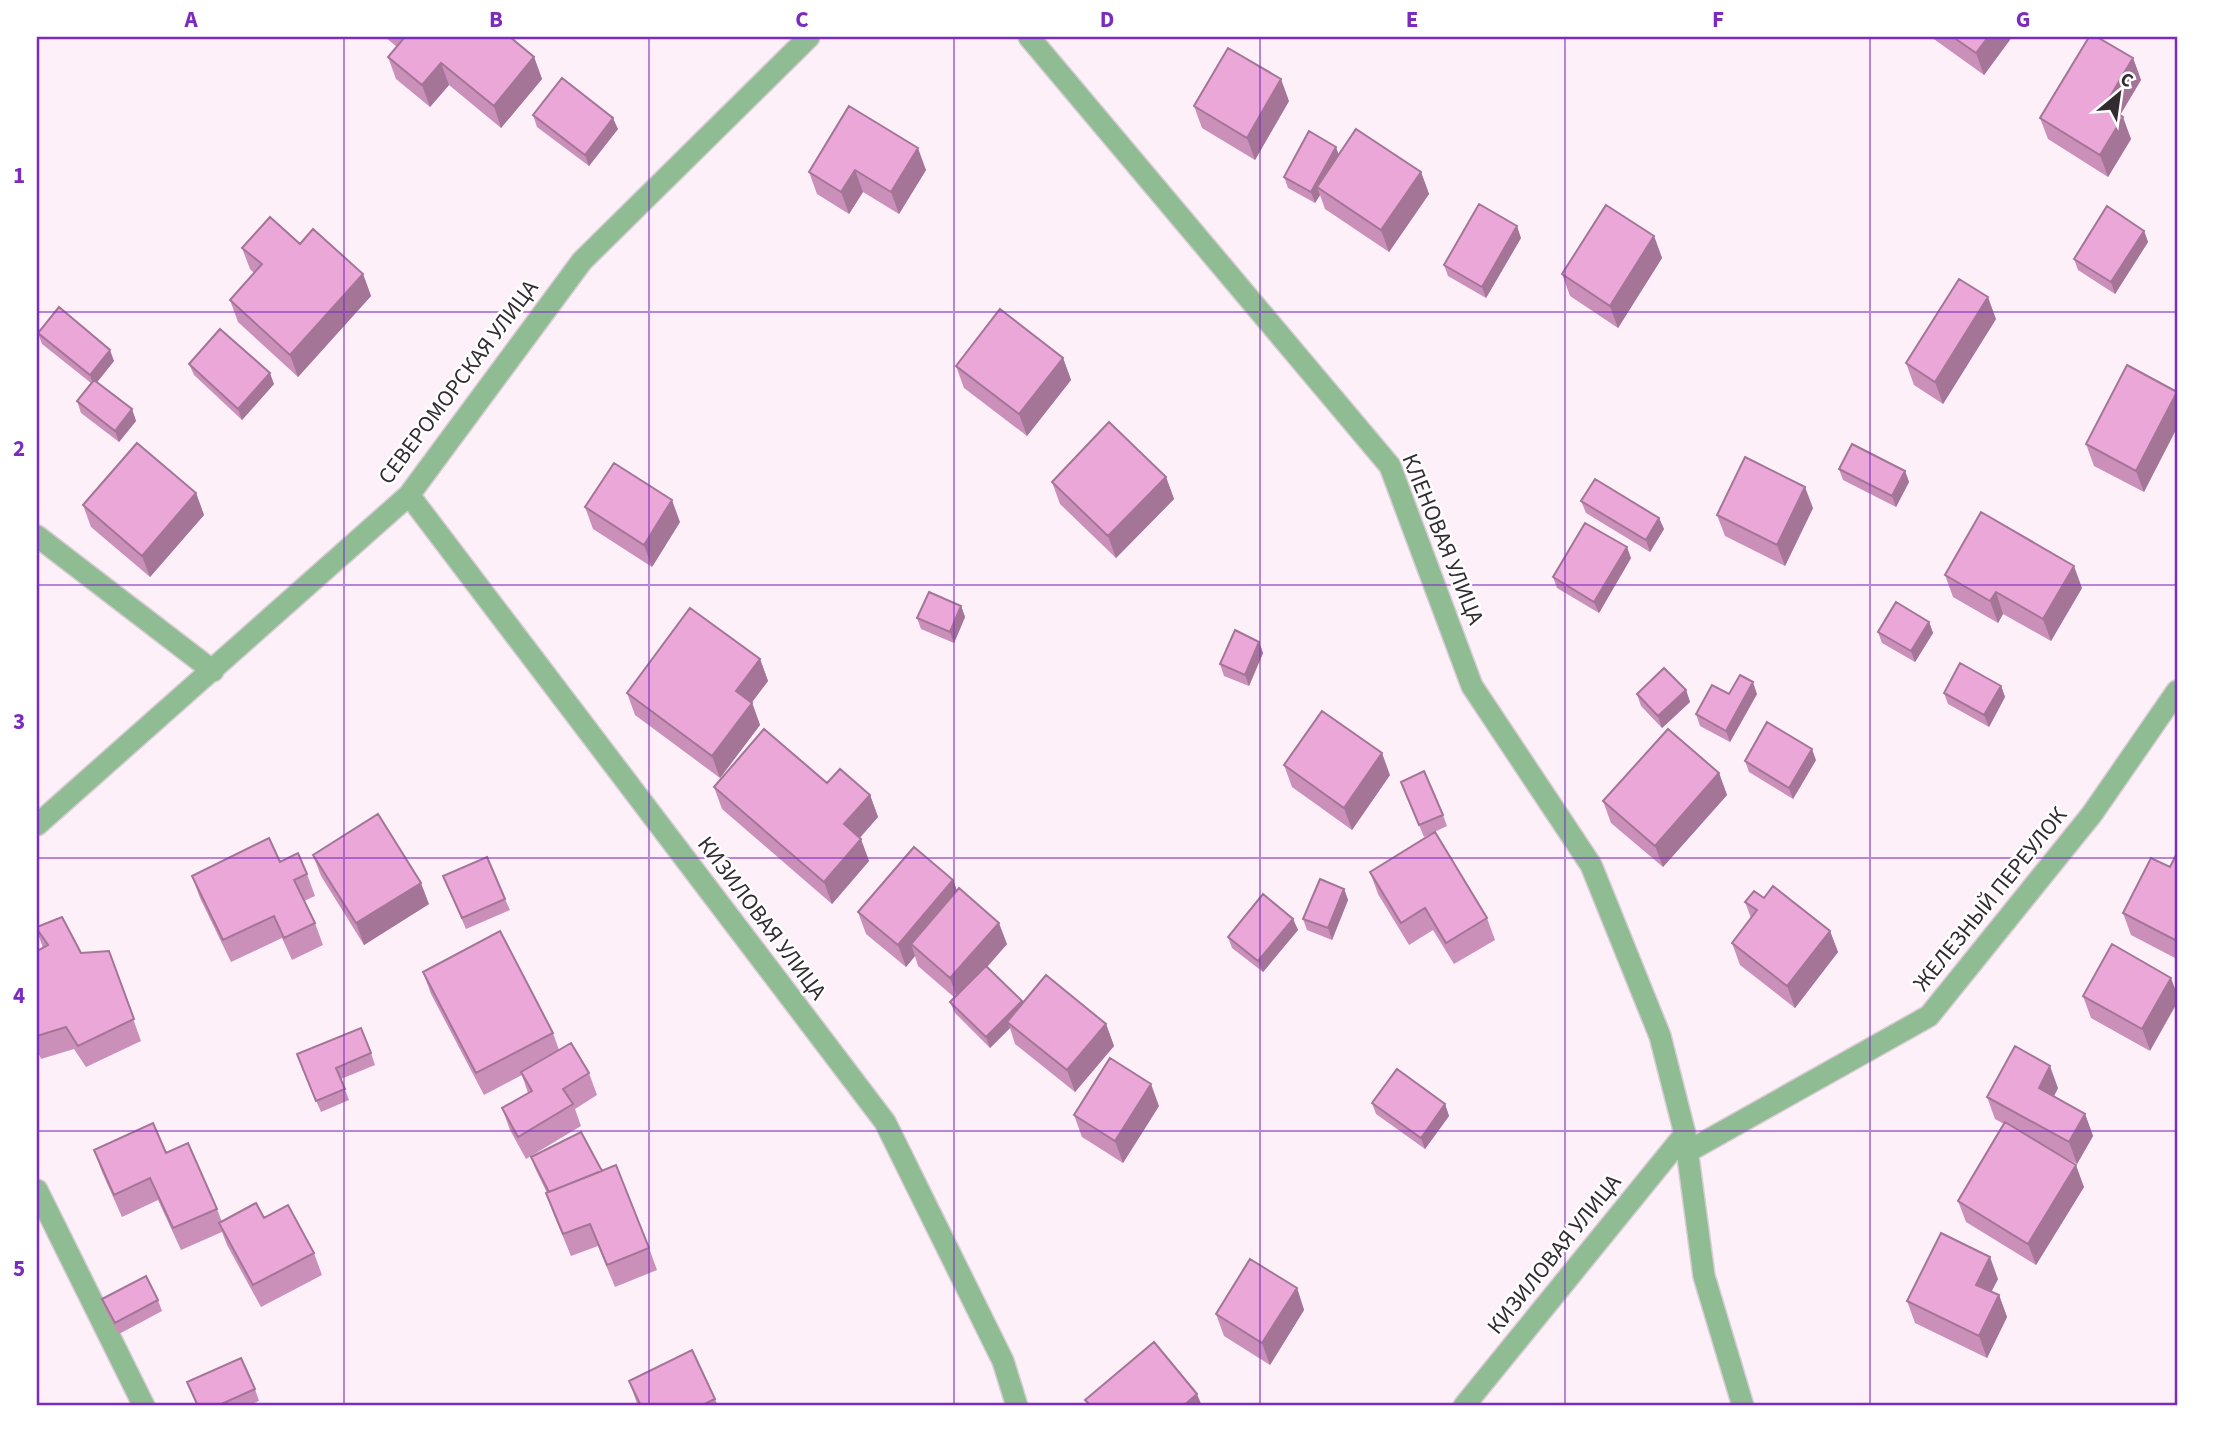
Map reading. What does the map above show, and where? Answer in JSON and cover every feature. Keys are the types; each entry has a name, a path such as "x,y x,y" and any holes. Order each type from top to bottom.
{"street":[{"name":"СЕВЕРОМОРСКАЯ УЛИЦА","path":"37,825 409,495 582,261 809,37"},
{"name":"КЛЕНОВАЯ УЛИЦА","path":"1029,37 1390,466 1472,686 1591,865 1660,1036 1686,1143 1704,1276 1743,1406"},
{"name":"КИЗИЛОВАЯ УЛИЦА","path":"409,495 885,1122 1003,1361 1017,1406"},
{"path":"37,536 213,671"},
{"name":"ЖЕЛЕЗНЫЙ ПЕРЕУЛОК","path":"1686,1143 1929,1016 2092,814 2177,691"},
{"name":"КИЗИЛОВАЯ УЛИЦА","path":"1464,1406 1686,1143"},
{"path":"37,1190 144,1406"}],"building":[{"path":"403,37 510,37 534,57 494,106 441,63 422,85 388,57"},
{"path":"1953,37 1988,37 1976,53"},
{"path":"2089,37 2097,37 2133,58 2105,105 2123,117 2100,155 2040,118"},
{"path":"1228,48 1281,79 1247,138 1194,106"},
{"path":"562,78 613,118 585,155 533,115"},
{"path":"849,106 918,148 891,192 855,170 841,192 809,172"},
{"path":"1356,129 1421,172 1381,230 1317,187"},
{"path":"1309,131 1336,147 1311,192 1284,177"},
{"path":"1479,204 1517,226 1482,287 1444,265"},
{"path":"1606,205 1654,236 1610,306 1562,274"},
{"path":"2107,206 2144,231 2111,282 2074,259"},
{"path":"270,217 300,244 313,229 363,274 290,355 230,300 262,264 242,248"},
{"path":"1959,279 1988,297 1935,382 1906,363"},
{"path":"59,307 110,350 90,375 38,333"},
{"path":"1000,309 1063,358 1019,414 956,366"},
{"path":"220,329 270,373 238,409 189,364"},
{"path":"2127,365 2177,392 2136,471 2086,444"},
{"path":"94,380 132,409 115,431 77,401"},
{"path":"1109,422 1166,477 1108,536 1052,482"},
{"path":"137,443 196,493 142,556 83,505"},
{"path":"1852,444 1905,471 1892,496 1839,469"},
{"path":"1745,457 1805,487 1777,545 1717,515"},
{"path":"614,463 672,500 644,545 585,507"},
{"path":"1595,479 1659,518 1646,540 1581,501"},
{"path":"1981,512 2074,566 2043,619 1996,592 1990,601 1945,575"},
{"path":"1585,523 1627,547 1594,602 1553,577"},
{"path":"929,592 961,606 950,632 917,618"},
{"path":"1896,602 1929,622 1911,651 1878,632"},
{"path":"690,608 760,659 736,691 752,703 712,756 627,693"},
{"path":"1235,630 1259,642 1245,675 1220,664"},
{"path":"1960,663 2001,686 1984,715 1944,693"},
{"path":"1664,668 1686,690 1658,716 1637,694"},
{"path":"1740,675 1753,682 1726,731 1696,714 1712,685 1729,694"},
{"path":"1322,711 1382,753 1344,808 1284,765"},
{"path":"1767,722 1812,749 1789,788 1745,761"},
{"path":"764,729 827,783 840,769 870,795 844,824 861,839 824,882 714,787"},
{"path":"1668,729 1719,773 1655,846 1603,801"},
{"path":"1424,771 1443,815 1419,825 1401,782"},
{"path":"378,814 421,883 356,923 313,855"},
{"path":"1435,832 1487,918 1446,943 1425,908 1401,923 1370,872"},
{"path":"269,838 280,862 298,853 307,874 294,880 315,923 284,938 274,916 223,940 192,876"},
{"path":"914,847 953,880 898,945 858,912"},
{"path":"2177,853 2177,941 2123,913 2151,858 2170,867"},
{"path":"487,857 505,899 462,918 443,876"},
{"path":"1320,879 1344,889 1328,928 1303,919"},
{"path":"1773,886 1830,931 1787,986 1732,943 1757,910 1745,902 1754,891 1764,898"},
{"path":"959,888 999,923 950,978 911,944"},
{"path":"1263,894 1293,919 1258,961 1228,937"},
{"path":"62,917 81,953 109,951 134,1019 78,1046 66,1027 37,1036 37,951 48,945 37,927"},
{"path":"500,931 553,1033 476,1073 423,972"},
{"path":"2112,944 2171,978 2142,1029 2083,996"},
{"path":"986,966 1022,1001 986,1037 950,1002"},
{"path":"1046,975 1106,1024 1067,1070 1007,1022"},
{"path":"361,1028 371,1053 336,1068 345,1089 316,1101 297,1054"},
{"path":"571,1043 589,1073 563,1089 573,1104 518,1137 502,1108 532,1091 521,1072"},
{"path":"2015,1046 2050,1066 2039,1088 2085,1114 2069,1142 1987,1097"},
{"path":"1110,1058 1151,1084 1115,1141 1074,1115"},
{"path":"1397,1069 1445,1104 1421,1138 1372,1103"},
{"path":"2005,1122 2076,1165 2028,1244 1958,1201"},
{"path":"153,1123 166,1153 188,1143 217,1209 173,1228 150,1178 114,1195 94,1150"},
{"path":"581,1132 602,1171 549,1192 531,1157"},
{"path":"616,1165 649,1248 607,1265 590,1224 563,1234 546,1193"},
{"path":"256,1203 264,1218 288,1205 314,1253 253,1285 219,1223"},
{"path":"1941,1233 1990,1257 1976,1285 1999,1295 1979,1336 1907,1301"},
{"path":"1250,1259 1297,1288 1262,1343 1216,1314"},
{"path":"146,1276 158,1300 115,1323 102,1299"},
{"path":"1154,1342 1197,1394 1183,1406 1091,1406 1085,1400"},
{"path":"692,1350 715,1399 700,1406 641,1406 629,1381"},
{"path":"241,1358 255,1389 217,1406 198,1406 187,1382"}]}
